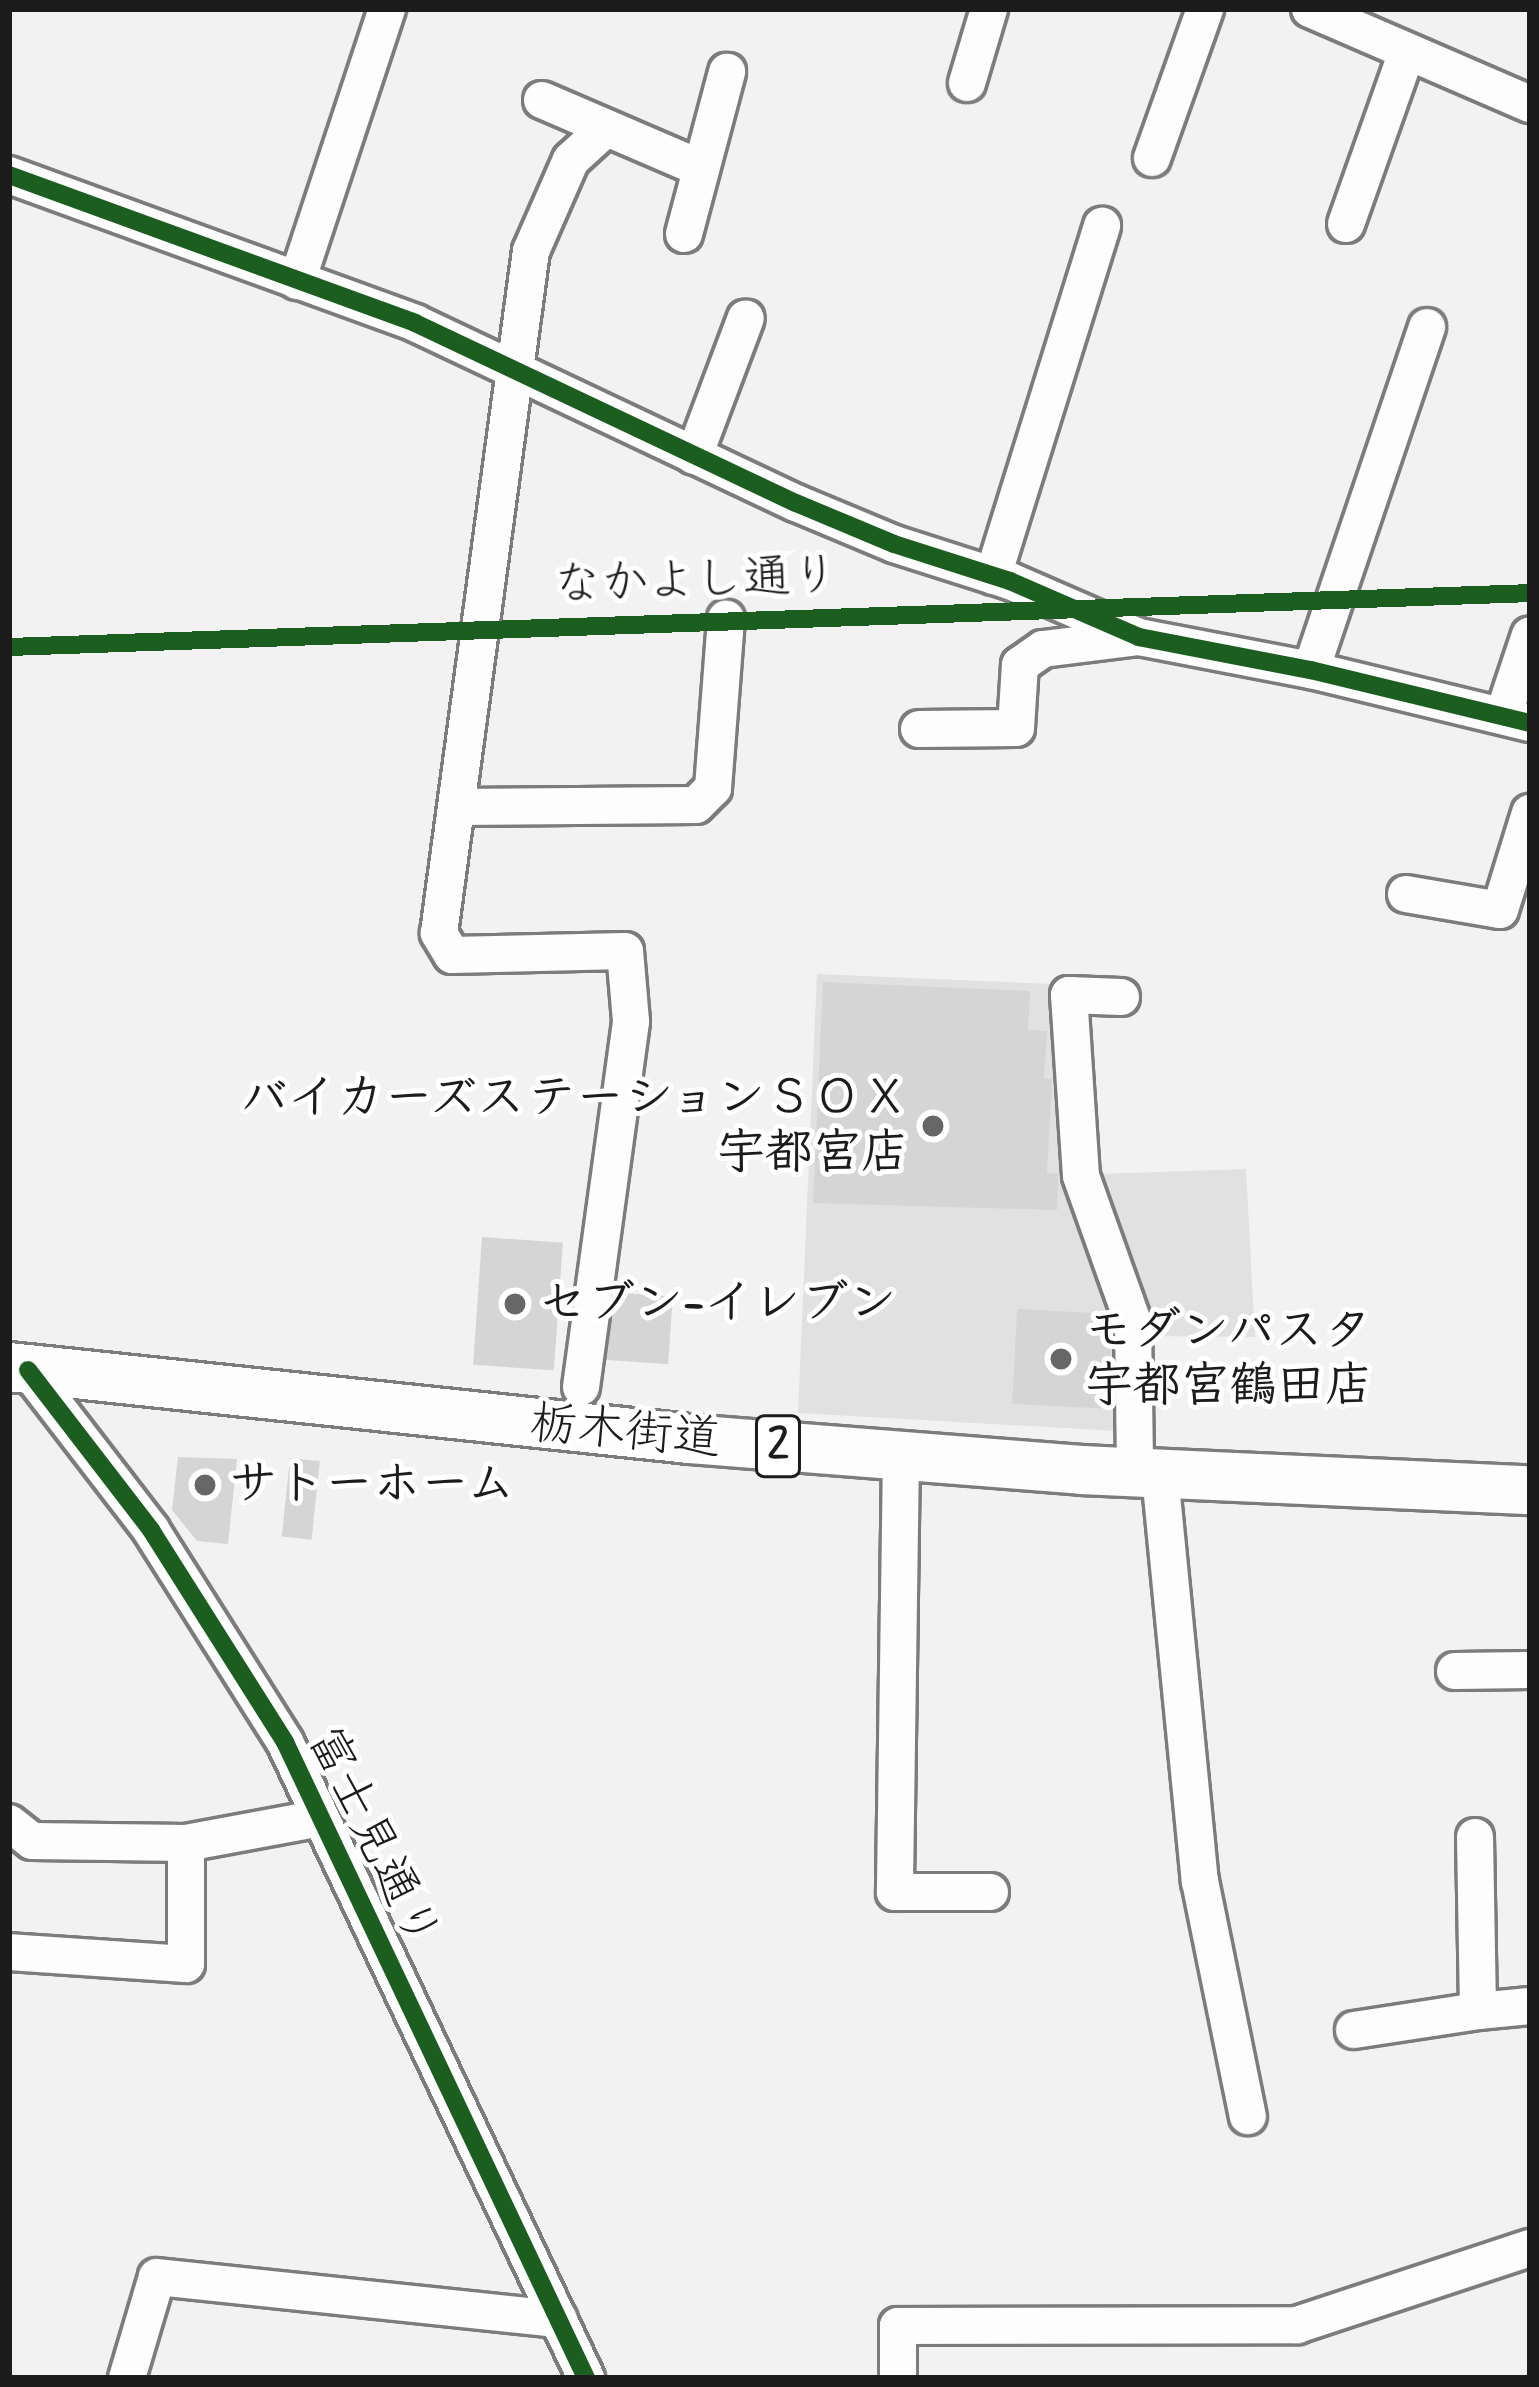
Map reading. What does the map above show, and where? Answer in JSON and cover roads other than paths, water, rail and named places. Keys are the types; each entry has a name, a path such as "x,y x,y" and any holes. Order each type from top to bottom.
{"main road":[{"name":"栃木街道","path":"18,1368 901,1455 1147,1474 1530,1490"}],"street":[{"path":"297,281 387,9"},
{"path":"967,83 989,9"},
{"path":"1153,158 1204,9"},
{"path":"1310,9 1530,104"},
{"path":"1346,224 1407,52"},
{"path":"684,234 727,72"},
{"path":"542,100 700,168"},
{"path":"580,1387 632,1021 625,951 452,955 439,933 511,370 532,251 572,160 604,129"},
{"path":"9,175 416,323 694,456 894,544 993,576 1139,637 1311,670 1516,719 1530,635"},
{"path":"993,576 1102,226"},
{"path":"694,456 746,318"},
{"path":"1311,670 1427,327"},
{"path":"458,807 696,805 713,788 726,618"},
{"path":"919,729 1016,728 1020,665 1042,649 1139,637"},
{"path":"1406,893 1500,910 1530,812"},
{"path":"1121,998 1069,995 1081,1176 1133,1322 1147,1474 1200,1882 1248,2116"},
{"name":"富士見通り","path":"18,1368 151,1530 239,1664 321,1818 586,2378"},
{"path":"901,1455 895,1892 990,1892"},
{"path":"1455,1671 1530,1670"},
{"path":"9,1823 32,1841 185,1843 321,1818"},
{"path":"1475,1838 1478,2011"},
{"path":"9,1952 186,1964 185,1843"},
{"path":"1354,2030 1530,2006"},
{"path":"898,2378 898,2326 1297,2325 1530,2248"},
{"path":"127,2378 157,2277 559,2320"}],"place":[{"name":"バイカーズステーションＳＯＸ 宇都宮店","path":"933,1126"},
{"name":"セブン-イレブン","path":"515,1304"},
{"name":"モダンパスタ 宇都宮鶴田店","path":"1061,1359"},
{"name":"サトーホーム","path":"205,1485"}]}
